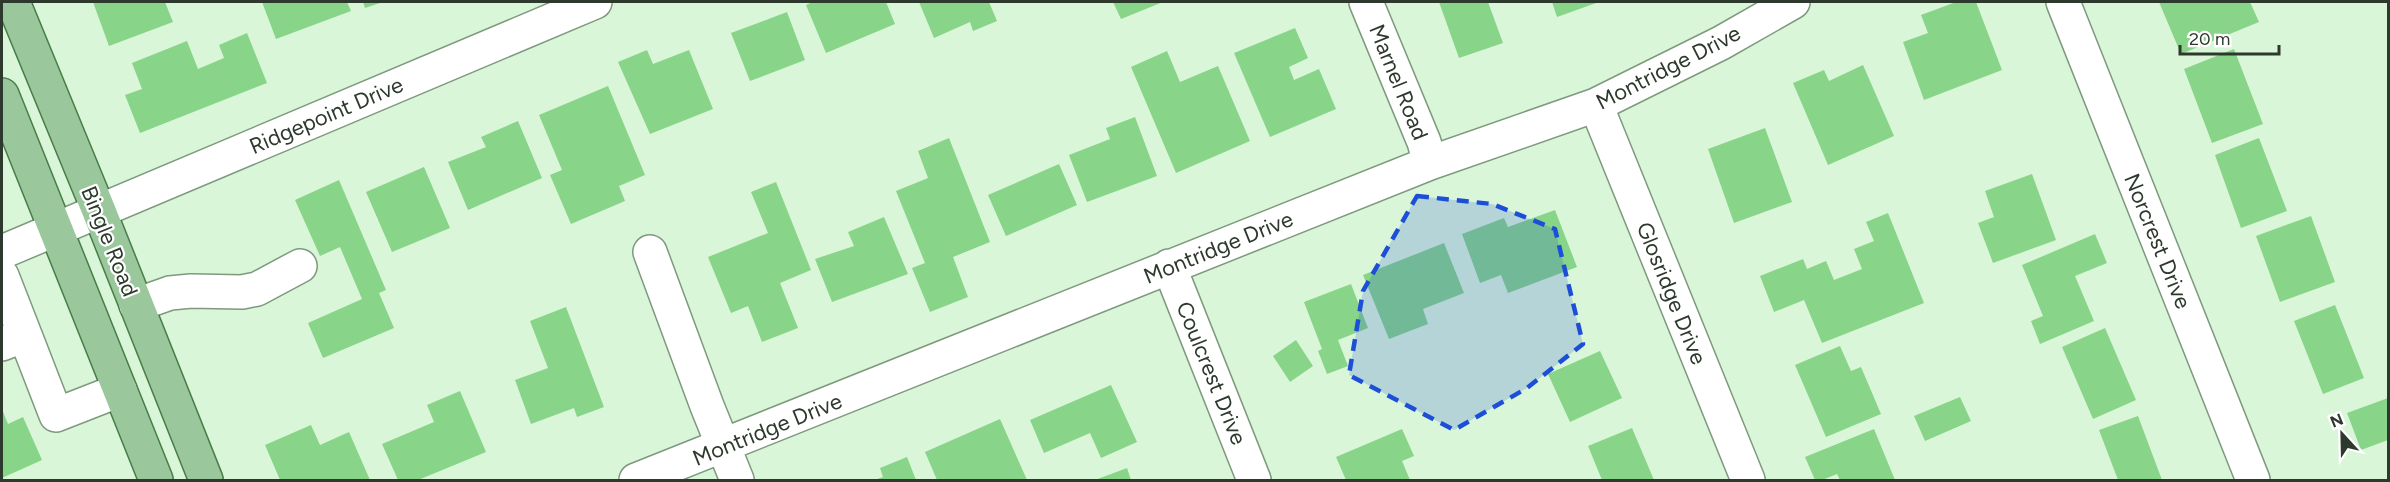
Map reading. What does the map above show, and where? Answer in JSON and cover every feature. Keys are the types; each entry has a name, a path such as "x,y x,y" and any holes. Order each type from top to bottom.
{"main road":[{"name":"Bingle Road","path":"13,2 206,480"},
{"name":"Bingle Road","path":"5,113 56,228 156,480"}],"street":[{"name":"Ridgepoint Drive","path":"2,252 595,2"},
{"name":"Marnel Road","path":"1366,2 1424,142 1430,164"},
{"name":"Montridge Drive","path":"636,480 724,447 1169,266 1430,164 1596,105 1721,43 1793,2"},
{"name":"Norcrest Drive","path":"2063,2 2253,480"},
{"name":"Glosridge Drive","path":"1596,105 1748,480"},
{"path":"650,252 737,480"},
{"path":"136,305 170,293 242,292 256,289 300,266"},
{"name":"Coulcrest Drive","path":"1169,266 1254,480"},
{"path":"2,276 13,339 56,415 120,390"}],"highlighted area":[{"path":"1417,196 1492,204 1555,229 1583,344 1527,388 1454,430 1349,375 1363,291"}],"building":[{"path":"93,2 165,2 173,22 109,46"},
{"path":"262,2 347,2 351,11 276,39"},
{"path":"363,2 383,2 365,8"},
{"path":"813,2 886,2 895,24 826,53 806,5"},
{"path":"919,2 989,2 997,21 973,31 970,22 934,38"},
{"path":"1113,2 1163,2 1121,19"},
{"path":"1439,2 1488,2 1503,43 1459,58"},
{"path":"1552,2 1599,2 1557,17"},
{"path":"1956,2 1976,2 2002,70 1924,100 1903,42 1928,33 1921,15"},
{"path":"2159,2 2250,2 2259,22 2181,54"},
{"path":"787,12 805,60 750,81 731,33"},
{"path":"1295,28 1308,58 1289,67 1294,80 1319,69 1336,109 1270,137 1234,53"},
{"path":"247,33 267,83 140,133 125,95 142,89 132,63 187,41 198,69 224,58 219,45"},
{"path":"2234,49 2263,124 2212,143 2184,69"},
{"path":"647,50 653,64 689,50 713,109 650,134 618,62"},
{"path":"1167,51 1180,82 1218,66 1250,141 1176,173 1131,67"},
{"path":"1863,65 1894,136 1828,165 1793,83 1824,70 1829,81"},
{"path":"608,86 645,175 619,186 625,201 571,224 550,175 562,170 539,115"},
{"path":"1135,117 1157,176 1087,202 1069,155 1110,139 1106,128"},
{"path":"518,121 542,178 468,210 448,162 486,147 481,137"},
{"path":"1765,128 1792,202 1734,223 1708,149"},
{"path":"949,138 990,242 953,257 968,297 930,312 912,268 925,263 896,191 928,178 918,151"},
{"path":"2259,138 2287,211 2241,228 2215,155"},
{"path":"1059,164 1077,205 1006,236 988,195"},
{"path":"424,167 450,228 392,252 366,192"},
{"path":"2032,174 2056,240 1993,263 1978,223 1994,217 1985,191"},
{"path":"339,180 386,290 379,293 394,328 323,358 308,323 362,299 340,247 320,256 295,200"},
{"path":"776,182 811,270 780,283 798,328 762,342 748,306 731,313 708,257 768,233 751,192"},
{"path":"1555,210 1577,267 1508,293 1501,275 1480,283 1462,234 1504,218 1508,227"},
{"path":"1888,213 1924,303 1822,343 1804,300 1774,312 1760,276 1803,259 1807,269 1826,261 1834,280 1862,269 1854,249 1874,241 1866,222"},
{"path":"2311,216 2335,282 2280,302 2256,236"},
{"path":"884,217 908,274 832,302 815,259 854,246 848,232"},
{"path":"2095,234 2107,263 2075,276 2094,321 2040,344 2031,321 2043,316 2022,265"},
{"path":"1444,243 1464,293 1423,309 1428,324 1389,339 1363,275"},
{"path":"1351,284 1368,328 1338,340 1348,366 1327,374 1318,351 1322,349 1304,302"},
{"path":"2335,305 2364,378 2323,394 2294,321"},
{"path":"566,307 604,407 577,417 574,408 531,424 515,380 548,368 530,321"},
{"path":"2105,328 2136,400 2093,419 2062,347"},
{"path":"1296,340 1313,366 1290,382 1273,356"},
{"path":"1840,346 1851,371 1861,367 1881,414 1826,437 1795,365"},
{"path":"1600,351 1622,398 1570,422 1548,374"},
{"path":"1111,385 1137,442 1101,458 1090,433 1044,453 1030,420"},
{"path":"460,391 486,452 418,480 398,480 382,444 434,422 427,405"},
{"path":"1960,397 1971,421 1925,441 1914,416"},
{"path":"2388,398 2388,440 2361,450 2347,413"},
{"path":"2,409 8,424 23,417 42,460 2,478"},
{"path":"2138,416 2162,480 2118,480 2099,430"},
{"path":"1000,419 1027,480 937,480 925,452"},
{"path":"311,425 320,445 349,432 370,480 280,480 265,445"},
{"path":"1632,428 1654,480 1602,480 1588,446"},
{"path":"1402,429 1414,456 1402,461 1410,480 1346,480 1336,457"},
{"path":"1874,429 1895,480 1840,480 1837,474 1822,480 1815,480 1805,457"},
{"path":"907,457 916,480 874,480 883,477 880,468"},
{"path":"1127,468 1131,480 1095,480"}]}
